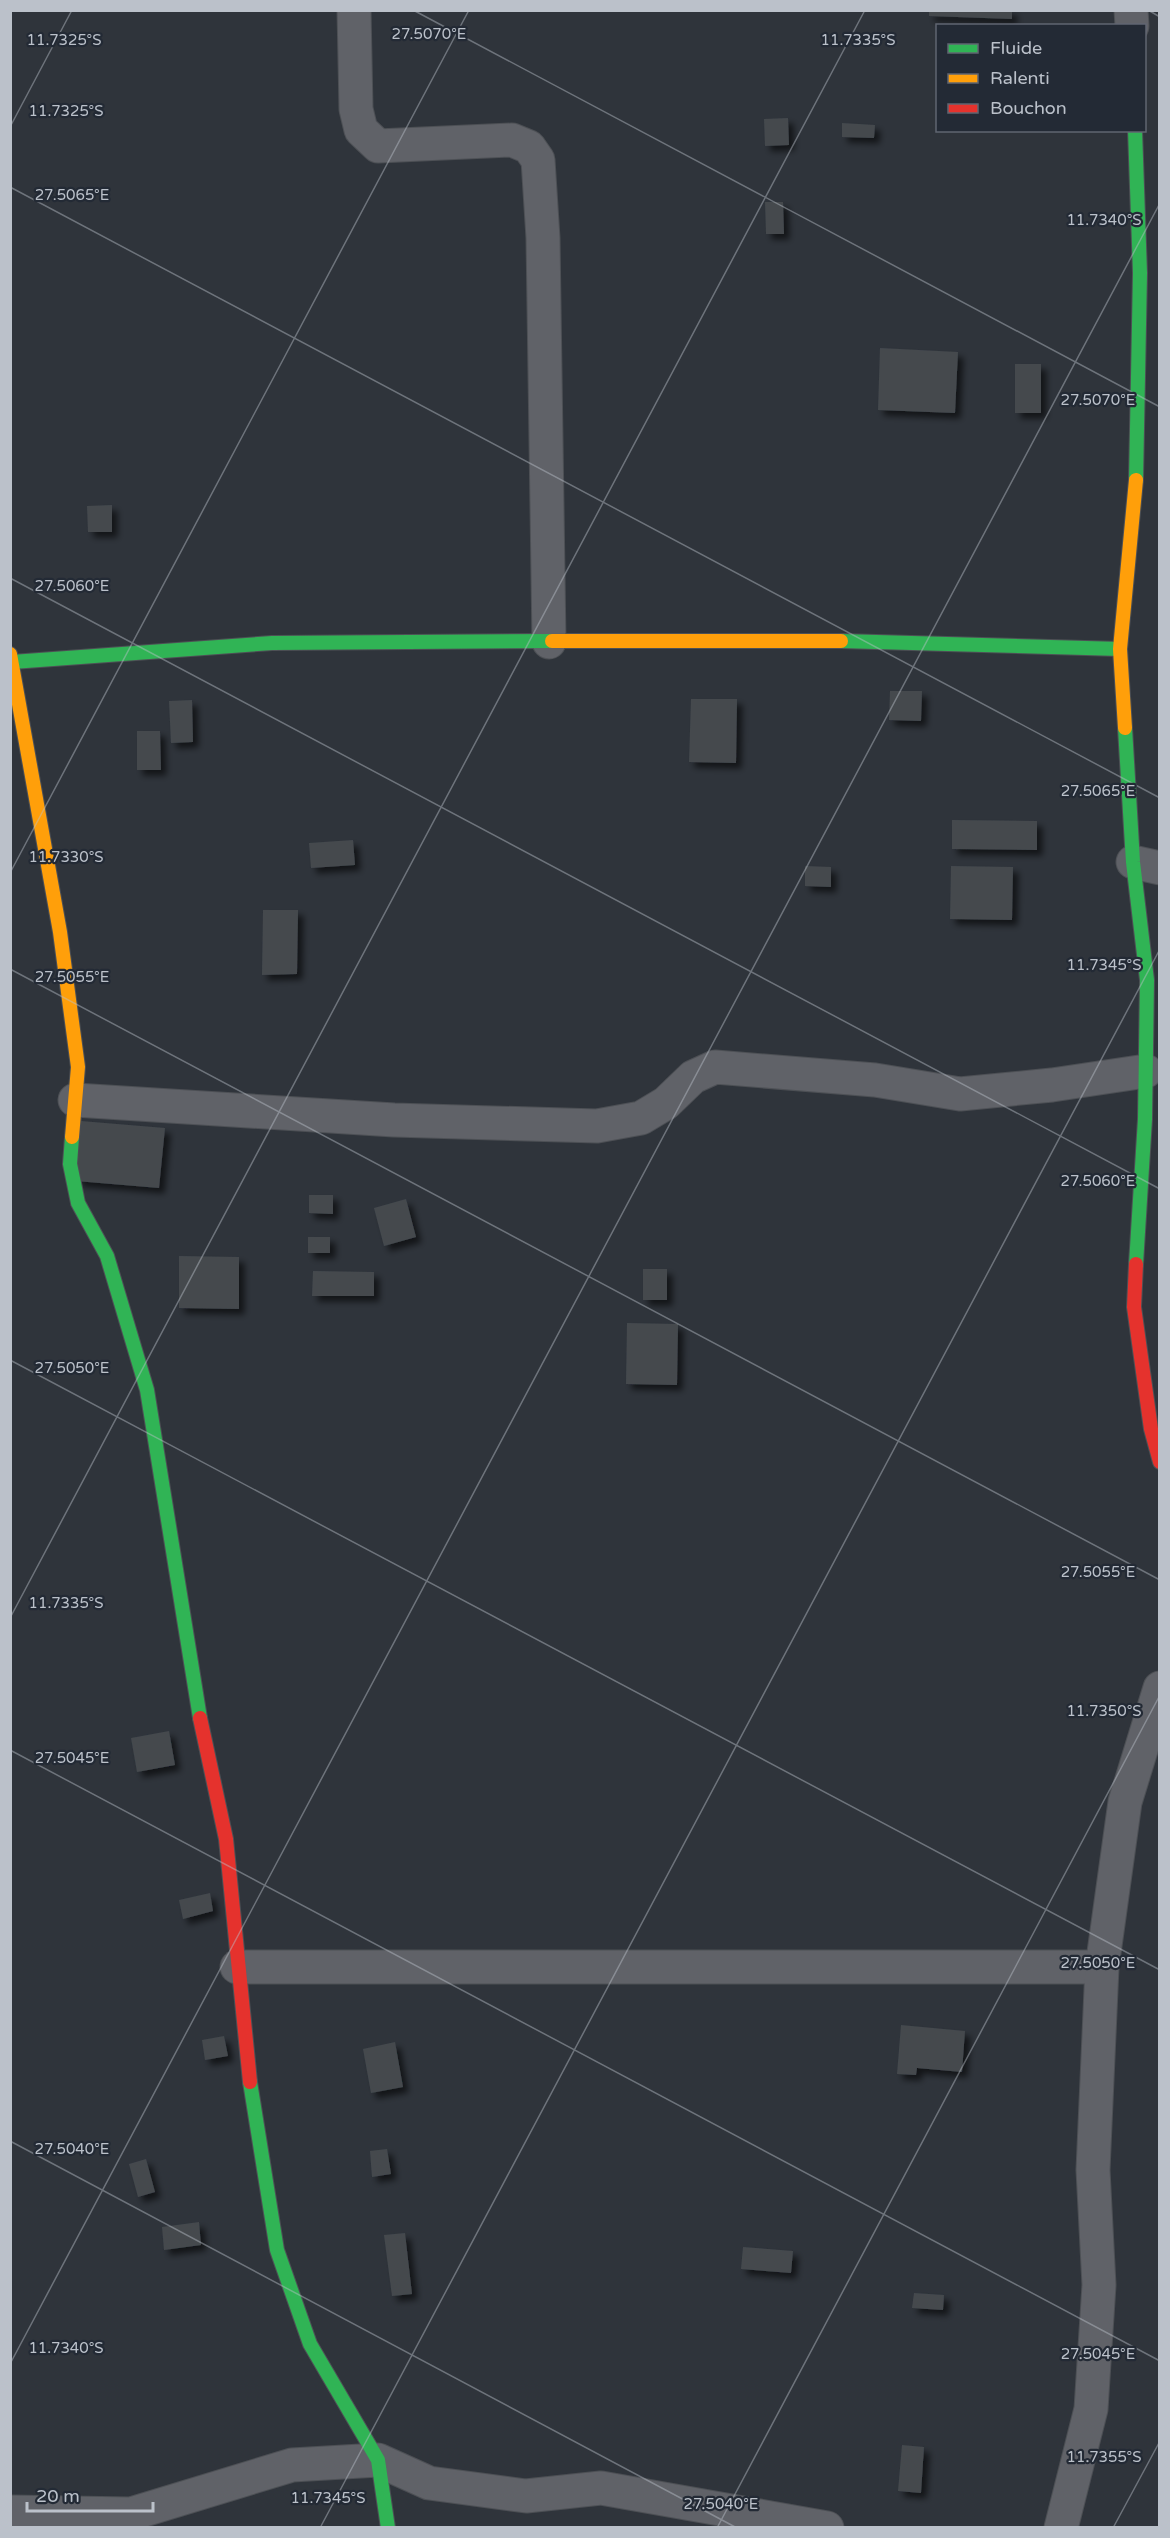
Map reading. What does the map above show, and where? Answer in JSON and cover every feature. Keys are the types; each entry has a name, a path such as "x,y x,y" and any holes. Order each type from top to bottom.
{"street":[{"path":"354,10 356,108 361,130 378,146 512,140 529,147 538,160 543,238 549,642"},
{"path":"1135,132 1140,273 1136,481 1120,649 1146,865 1145,1119 1134,1307 1151,1429 1160,1462"},
{"path":"388,2528 378,2460 310,2344 277,2250 248,2069 226,1839 193,1685 147,1390 106,1256 78,1203 70,1164 78,1067 60,932 11,658 272,644 794,640 1120,649"},
{"path":"75,1100 394,1120 597,1126 641,1118 666,1103 693,1077 715,1067 875,1080 960,1094 1052,1085 1146,1071"},
{"path":"1061,2528 1091,2409 1099,2285 1093,2169 1102,1967 1125,1802 1160,1688"},
{"path":"237,1967 1102,1967"},
{"path":"10,2512 131,2514 292,2465 378,2460 429,2483 526,2496 601,2488 827,2528"}],"building":[{"path":"929,10 1012,10 1012,19 929,16"},
{"path":"788,118 789,145 765,146 764,119"},
{"path":"842,123 875,125 874,138 842,137"},
{"path":"765,202 783,202 784,234 766,234"},
{"path":"880,348 958,352 955,413 878,410"},
{"path":"1015,364 1041,364 1041,413 1015,413"},
{"path":"112,505 112,532 88,532 87,506"},
{"path":"890,691 922,691 921,721 889,720"},
{"path":"691,699 737,699 736,763 689,762"},
{"path":"192,700 193,742 171,743 169,701"},
{"path":"137,731 160,731 161,770 137,770"},
{"path":"952,820 1037,821 1037,850 952,849"},
{"path":"353,840 355,865 311,868 309,843"},
{"path":"805,866 831,867 831,887 805,886"},
{"path":"951,866 1013,867 1012,920 950,919"},
{"path":"263,910 298,910 297,974 262,975"},
{"path":"81,1121 165,1128 159,1188 76,1181"},
{"path":"309,1195 333,1195 333,1214 309,1213"},
{"path":"406,1199 416,1237 384,1246 374,1208"},
{"path":"308,1237 330,1237 330,1253 308,1253"},
{"path":"179,1256 239,1257 239,1309 179,1308"},
{"path":"643,1269 667,1269 667,1300 643,1300"},
{"path":"313,1271 374,1272 374,1296 312,1296"},
{"path":"627,1323 678,1324 677,1385 626,1384"},
{"path":"169,1731 175,1765 137,1772 131,1738"},
{"path":"210,1893 213,1911 183,1919 179,1900"},
{"path":"901,2025 965,2031 962,2072 917,2068 916,2075 897,2074"},
{"path":"224,2036 228,2056 205,2060 202,2040"},
{"path":"395,2042 403,2087 371,2093 363,2049"},
{"path":"387,2149 391,2174 372,2177 370,2151"},
{"path":"146,2159 155,2192 138,2197 129,2164"},
{"path":"199,2222 201,2245 164,2250 162,2227"},
{"path":"405,2233 412,2294 392,2296 384,2235"},
{"path":"743,2247 793,2251 791,2273 741,2269"},
{"path":"914,2293 944,2295 943,2310 912,2308"},
{"path":"902,2445 924,2447 921,2493 898,2491"}],"traffic: fast":[{"path":"1135,132 1140,273 1136,480"},
{"path":"12,662 272,643 552,641"},
{"path":"841,641 1120,649"},
{"path":"1125,728 1133,862 1147,980 1145,1119 1136,1264"},
{"path":"72,1137 70,1164 78,1203 107,1256 147,1390 200,1718"},
{"path":"250,2082 277,2250 310,2344 378,2460 388,2528"}],"traffic: slow":[{"path":"1125,728 1120,649 1136,480"},
{"path":"552,641 841,641"},
{"path":"10,654 60,932 78,1067 72,1137"}],"traffic: jam":[{"path":"1136,1264 1134,1307 1151,1429 1160,1462"},
{"path":"200,1718 226,1839 250,2082"}]}
